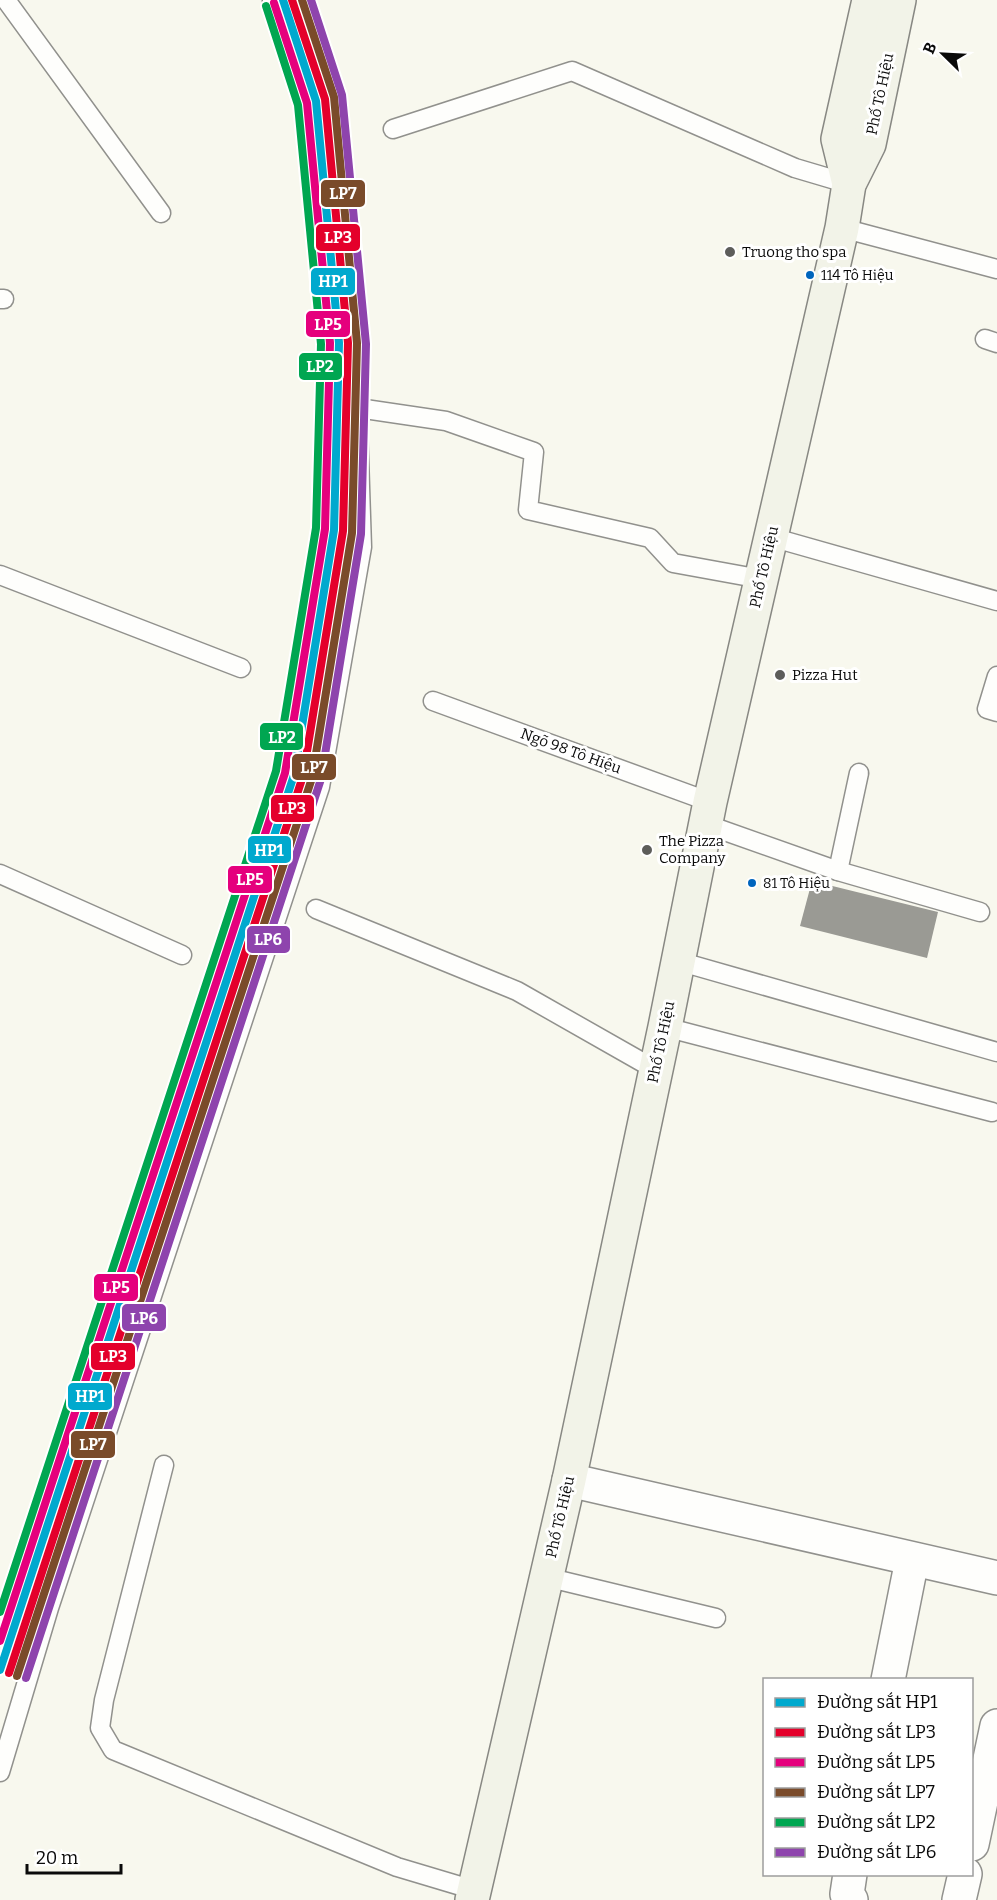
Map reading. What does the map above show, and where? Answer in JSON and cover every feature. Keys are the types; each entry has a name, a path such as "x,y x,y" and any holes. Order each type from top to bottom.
{"main road":[{"name":"Phố Tô Hiệu","path":"849,184 838,139 869,0"},
{"name":"Phố Tô Hiệu","path":"473,1895 569,1480 665,1027 707,813 842,228 849,184 869,144 899,0"}],"street":[{"path":"569,1480 997,1578"},
{"path":"888,1678 912,1560"},
{"path":"973,1839 997,1726"},
{"path":"850,1876 847,1894 850,1900"},
{"path":"959,1900 965,1876"}],"lane":[{"path":"6,0 161,213"},
{"path":"272,0 305,106"},
{"path":"0,1772 49,1608 320,787 362,547 354,304 327,103 297,0"},
{"path":"393,129 572,71 795,168 849,184"},
{"path":"842,228 997,269"},
{"path":"358,408 446,422 534,452 528,510 650,538 673,562 761,579"},
{"path":"771,537 997,601"},
{"path":"0,574 241,668"},
{"path":"997,676 987,709 997,712"},
{"name":"Ngõ 98 Tô Hiệu","path":"433,701 707,813 838,871 980,912"},
{"path":"838,871 859,773"},
{"path":"0,874 182,956"},
{"path":"316,909 517,992 656,1070"},
{"path":"678,961 997,1052"},
{"path":"665,1027 993,1112"},
{"path":"164,1465 104,1700 100,1728 113,1750 397,1867 473,1895"},
{"path":"546,1577 716,1617"}],"building":[{"path":"812,881 938,912 927,958 800,926"}],"rail line":[{"name":"HP1","path":"0,1670 294,775 334,530 339,343 316,101 283,0"},
{"name":"LP3","path":"9,1673 303,776 343,531 348,343 325,99 292,0"},
{"name":"LP7","path":"17,1676 312,778 352,533 357,343 334,97 302,0"},
{"name":"LP6","path":"26,1678 321,779 361,534 366,344 342,95 311,0"},
{"name":"LP5","path":"0,1641 285,773 325,529 330,343 307,103 274,3"},
{"name":"LP2","path":"0,1612 276,771 316,528 321,344 298,105 266,6"}],"place":[{"name":"Truong tho spa","path":"730,252"},
{"name":"114 Tô Hiệu","path":"810,275"},
{"name":"Pizza Hut","path":"780,675"},
{"name":"The Pizza Company","path":"647,850"},
{"name":"81 Tô Hiệu","path":"752,883"}]}
